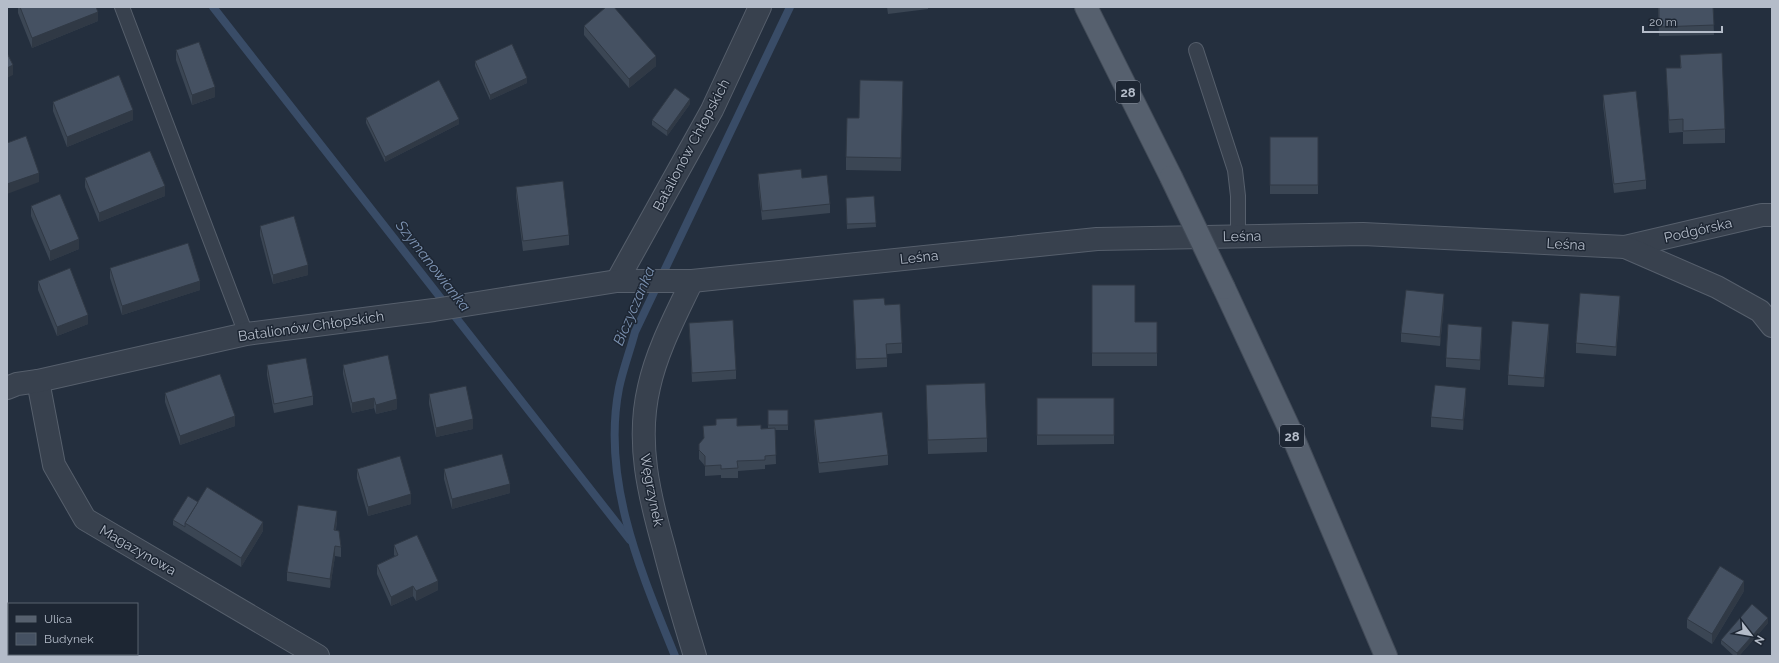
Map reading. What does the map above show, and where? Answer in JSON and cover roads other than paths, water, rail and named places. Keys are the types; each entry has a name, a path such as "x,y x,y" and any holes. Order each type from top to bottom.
{"main road":[{"name":"28","path":"1086,7 1171,177 1293,437 1386,656"}],"street":[{"name":"Batalionów Chłopskich","path":"626,281 712,110 760,7"},
{"name":"Podgórska","path":"1625,247 1762,215 1772,215"},
{"name":"Leśna","path":"692,281 1097,239 1363,234 1625,247 1717,287 1760,311 1772,326"},
{"name":"Batalionów Chłopskich","path":"7,388 17,384 38,381 246,334 434,310 626,281 692,281"},
{"name":"Węgrzynek","path":"692,281 666,337 649,387 643,438 647,480 653,510 695,656"},
{"name":"Magazynowa","path":"38,381 54,465 85,519 318,656"}],"lane":[{"path":"122,7 246,334"},
{"path":"1196,50 1235,170 1238,196 1238,236"}],"waterway":[{"name":"Szymanowianka","path":"213,7 630,540"},
{"name":"Biczyczanka","path":"675,656 649,592 628,525 620,492 615,457 615,423 619,388 635,332 790,7"}]}
